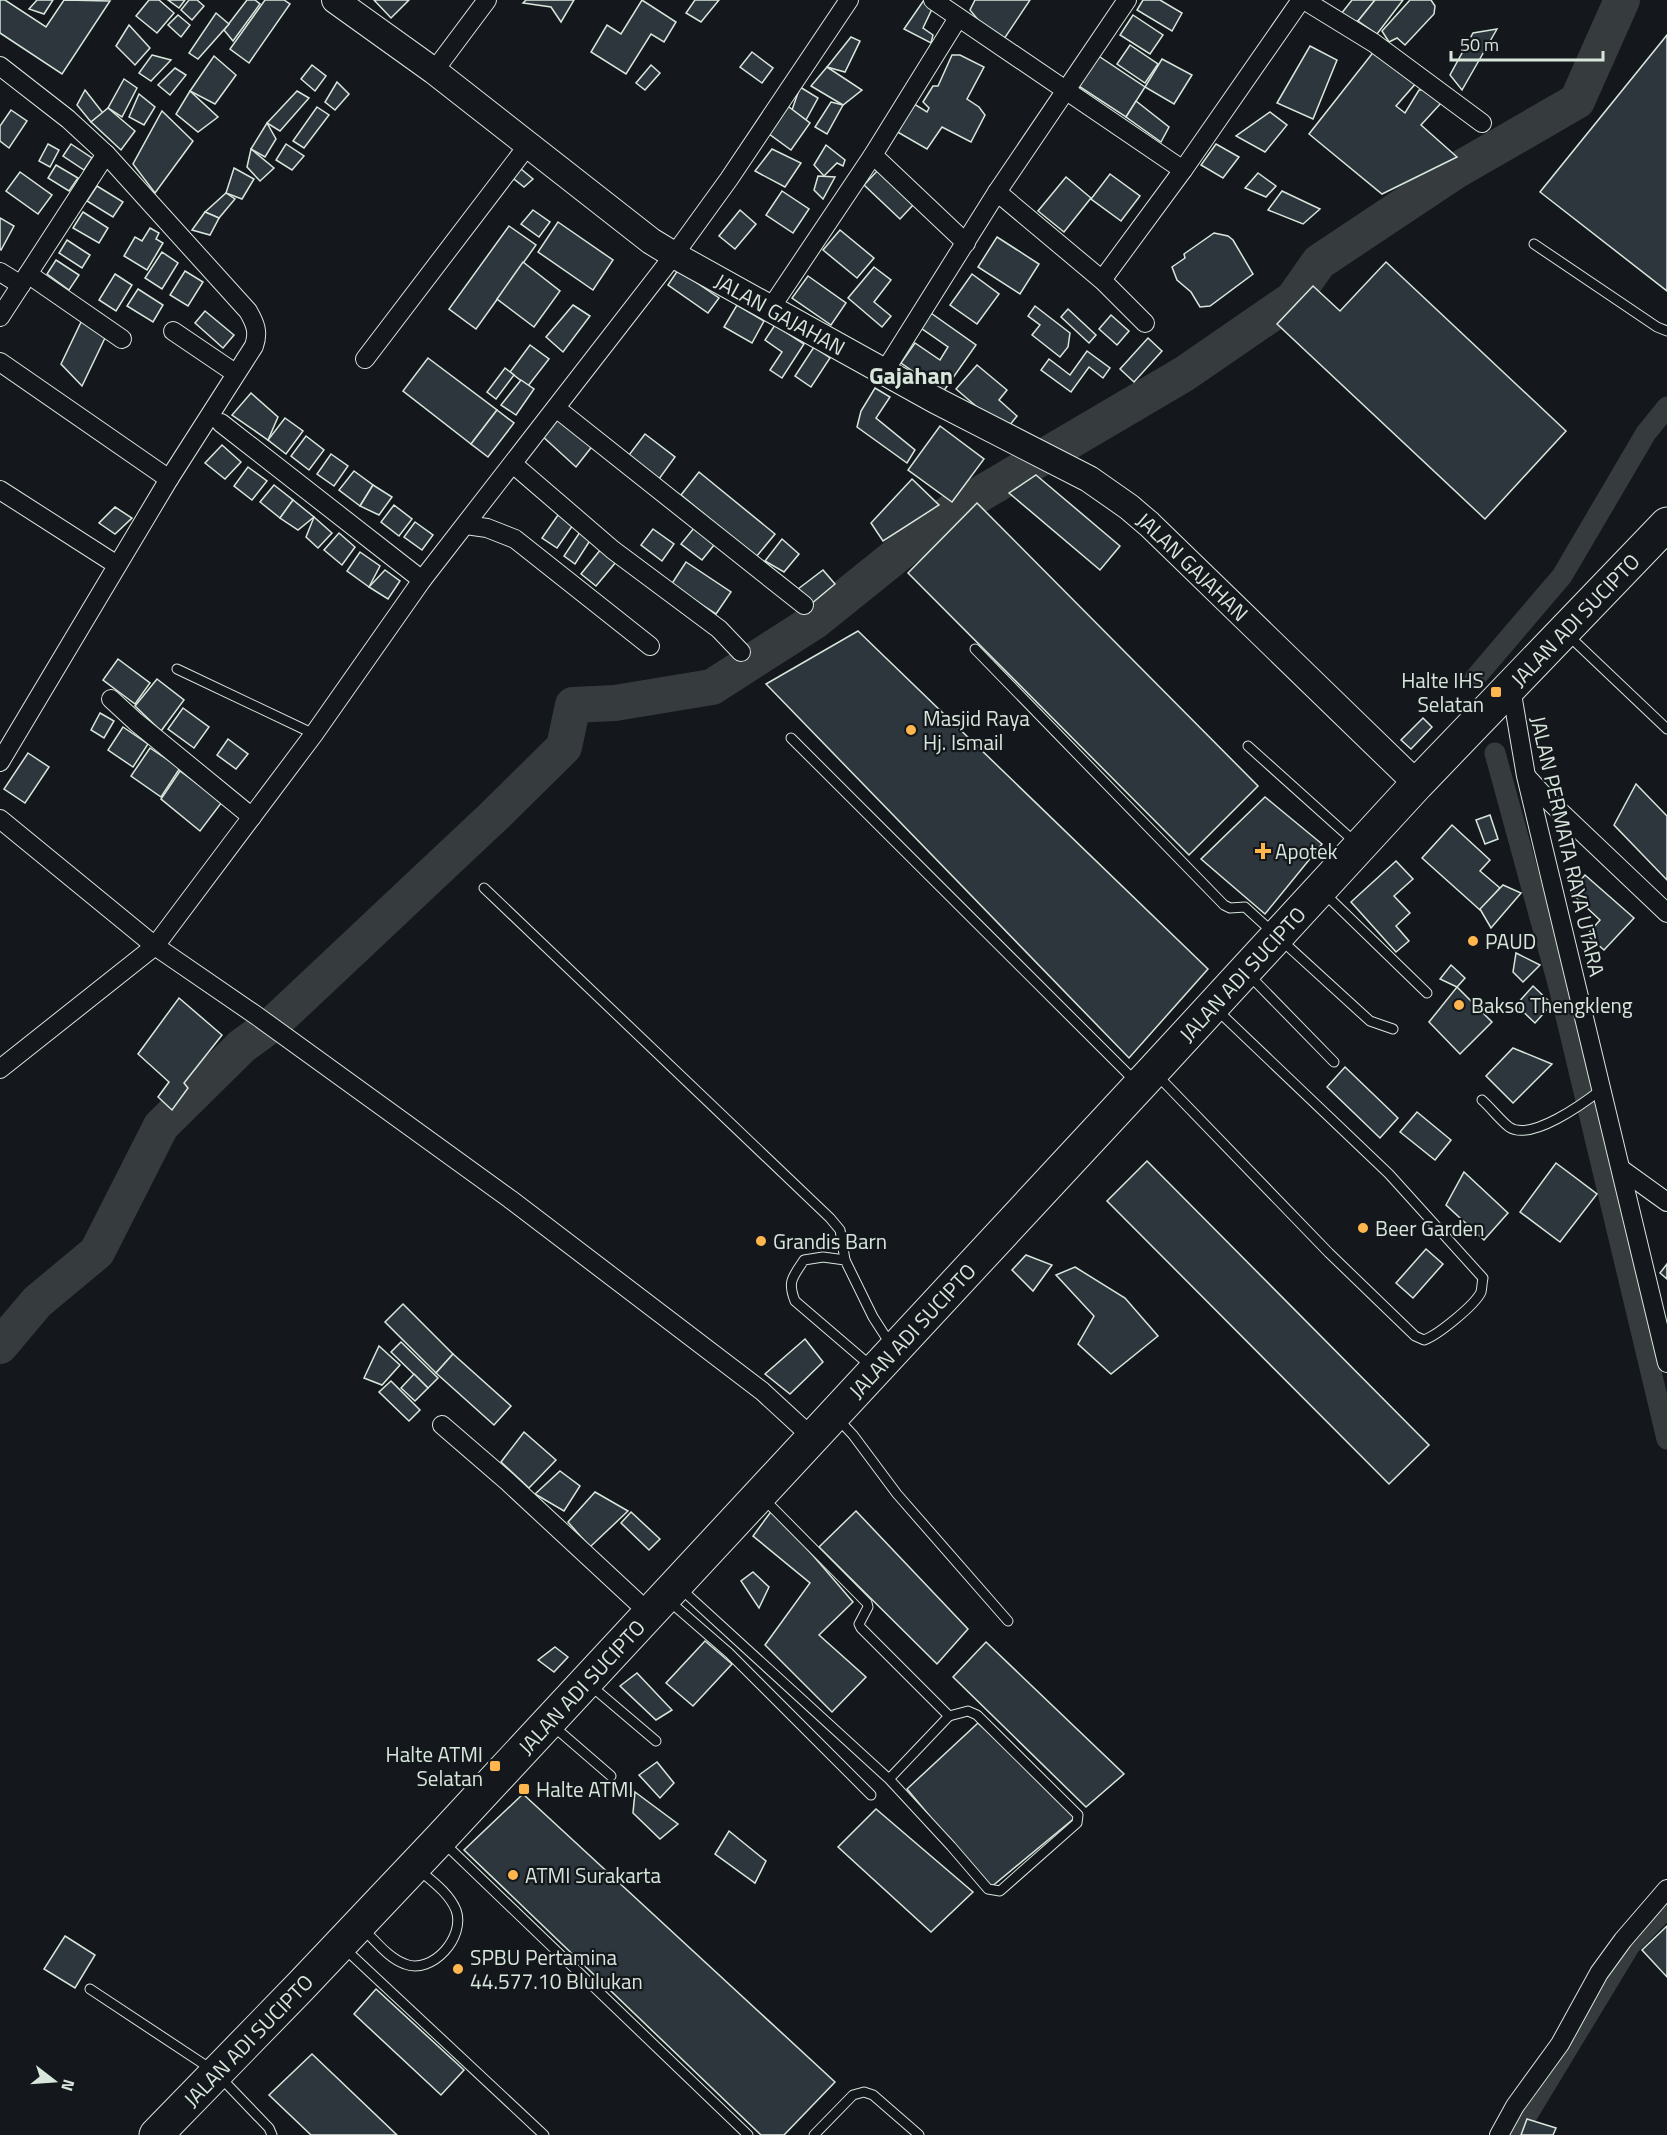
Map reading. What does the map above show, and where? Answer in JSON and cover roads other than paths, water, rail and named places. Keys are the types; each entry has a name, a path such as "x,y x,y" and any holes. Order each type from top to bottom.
{"highway":[{"name":"JALAN ADI SUCIPTO","path":"156,2135 440,1839 1417,784 1667,524"}],"street":[{"name":"JALAN GAJAHAN","path":"335,0 434,71 651,241 884,372 1105,489 1149,524 1417,784"},
{"path":"434,71 487,0"},
{"path":"0,1069 155,946 314,734 422,580 674,255 729,179 849,0"},
{"path":"933,0 1184,170"},
{"path":"884,372 997,192 1127,0"},
{"path":"1102,280 1184,170 1302,0 1374,43 1482,123"},
{"path":"770,309 873,155 958,18"},
{"path":"0,66 68,119 106,154 240,303 256,324 257,336 254,346 169,479 0,762"},
{"path":"365,359 528,145"},
{"path":"0,318 106,154"},
{"path":"873,155 966,243"},
{"path":"997,192 1102,280 1145,323"},
{"path":"0,272 25,279 122,339"},
{"path":"173,330 235,373"},
{"path":"0,362 169,479"},
{"path":"556,408 804,605"},
{"path":"221,423 422,580"},
{"path":"513,464 614,550 719,629 741,652"},
{"path":"0,490 117,565"},
{"path":"466,525 487,528 515,539 650,646"},
{"name":"JALAN PERMATA RAYA UTARA","path":"1511,688 1526,776 1598,1092 1621,1169 1667,1363"},
{"path":"111,699 252,817"},
{"path":"1526,776 1549,801 1667,913"},
{"path":"0,819 155,946 276,1029 510,1199 788,1412 824,1426"},
{"path":"1621,1169 1667,1202"},
{"path":"442,1425 508,1482 663,1598"},
{"path":"1500,2135 1515,2106 1560,2044 1599,1973 1623,1940 1667,1889"}],"lane":[{"path":"1534,244 1657,327 1667,331"},
{"path":"1565,632 1667,729"},
{"path":"975,649 1224,905 1230,908 1245,907 1370,1021 1393,1029"},
{"path":"177,669 314,734"},
{"path":"791,738 1415,1336 1424,1340 1447,1327 1480,1293 1483,1278 1389,1174 1213,1006"},
{"path":"1248,746 1360,846"},
{"path":"484,888 830,1218 840,1230 845,1260 873,1317 885,1360"},
{"path":"1321,890 1427,993"},
{"path":"1245,972 1334,1062"},
{"path":"1482,1100 1510,1127 1520,1131 1535,1129 1574,1109 1598,1092"},
{"path":"845,1260 823,1257 804,1260 792,1278 790,1288 795,1301 885,1360"},
{"path":"824,1426 853,1435 897,1494 1008,1621"},
{"path":"759,1495 775,1508 867,1603 868,1606 859,1623 861,1628 949,1716"},
{"path":"663,1598 890,1779 993,1892 1000,1891 1077,1823 1078,1815 977,1715 968,1711 949,1716 890,1779"},
{"path":"663,1598 729,1653 871,1795"},
{"path":"586,1681 656,1741"},
{"path":"548,1722 611,1776"},
{"path":"440,1839 748,2135"},
{"path":"350,1934 407,1966 427,1965 441,1954 454,1935 458,1917 456,1910 439,1887 414,1866"},
{"path":"350,1934 544,2135"},
{"path":"90,1989 216,2072 272,2135"},
{"path":"814,2135 854,2095 864,2092 873,2095 919,2135"}],"waterway":[{"path":"0,1346 37,1302 97,1252 161,1126 242,1046 275,1022 564,747 573,705 615,703 712,687 815,621 953,510 1184,374 1293,299 1319,262 1454,172 1577,101 1622,0"},
{"path":"1475,678 1562,576 1646,433 1667,407"},
{"path":"1495,753 1559,987 1667,1439"},
{"path":"1515,2135 1630,1945 1667,1908"}],"place":[{"name":"Halte IHS Selatan","path":"1496,692"},
{"name":"Masjid Raya Hj. Ismail","path":"911,730"},
{"name":"Apotek","path":"1263,851"},
{"name":"PAUD","path":"1473,941"},
{"name":"Bakso Thengkleng","path":"1459,1005"},
{"name":"Beer Garden","path":"1363,1228"},
{"name":"Grandis Barn","path":"761,1241"},
{"name":"Halte ATMI Selatan","path":"495,1766"},
{"name":"Halte ATMI","path":"524,1789"},
{"name":"ATMI Surakarta","path":"513,1875"},
{"name":"SPBU Pertamina 44.577.10 Blulukan","path":"458,1969"}],"district":[{"name":"Gajahan","path":"911,375"}]}
